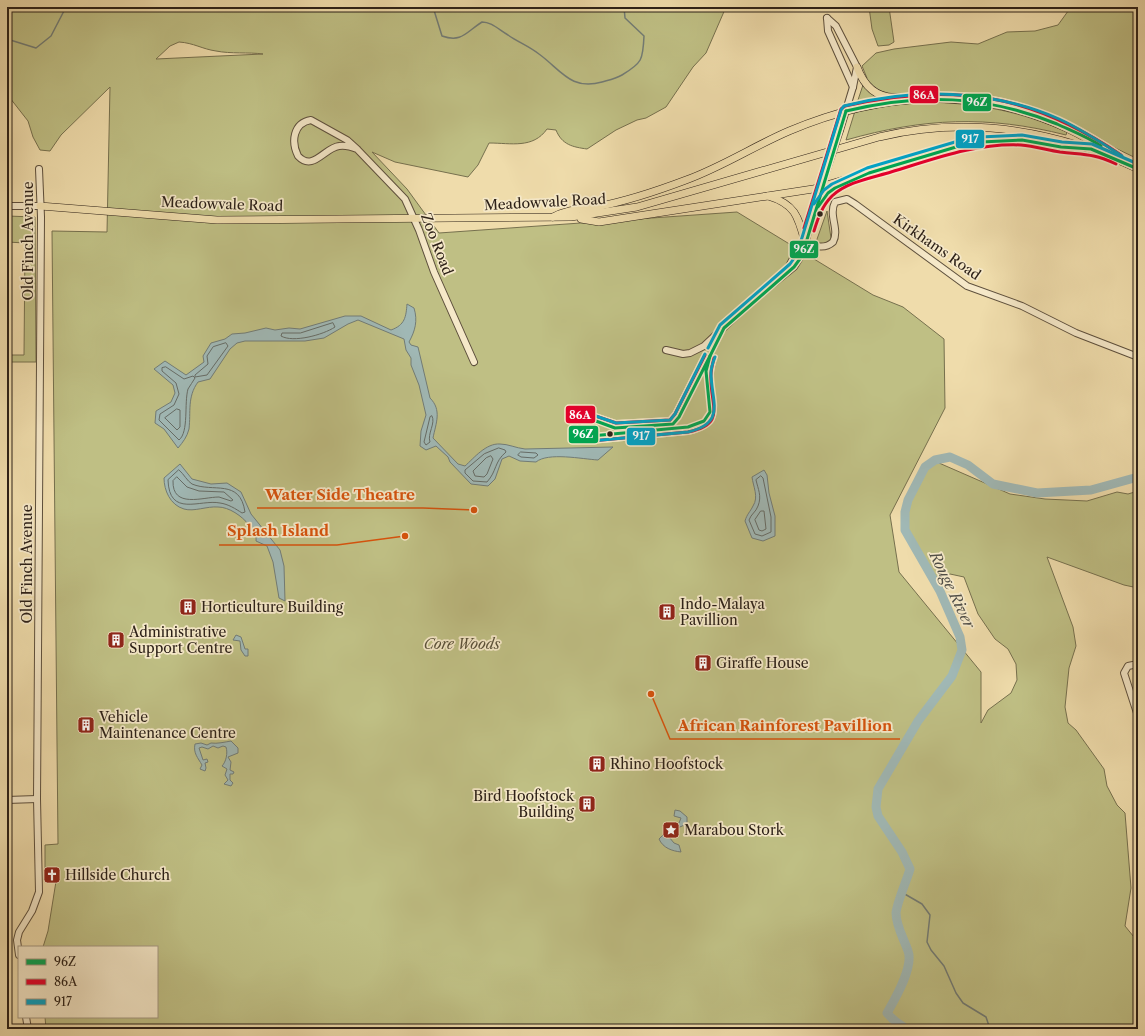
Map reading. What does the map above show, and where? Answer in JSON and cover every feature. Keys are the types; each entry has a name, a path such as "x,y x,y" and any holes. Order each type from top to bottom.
{"main road":[{"path":"857,67 862,80 871,91 884,97 934,97 982,101 1028,113 1097,143 1119,160"},
{"path":"551,218 564,211 609,204 688,179 715,168 789,131 829,116 868,106 934,97"},
{"name":"Meadowvale Road","path":"40,206 217,220 570,217 636,207 879,137 908,130 938,127 985,127 1043,135 1090,149 1138,169"},
{"path":"570,217 599,222 821,187 956,147 997,140 1022,140 1061,147 1090,149"},
{"path":"810,222 821,201 828,193 835,188 869,173"},
{"path":"766,196 782,201 796,213 805,242"}],"street":[{"path":"666,350 676,354 690,354 704,346 784,275 799,247 805,242 810,222 846,111 853,87 857,67 836,26 827,18 828,31 853,87"},
{"name":"Zoo Road","path":"358,148 340,145 332,148 318,160 309,162 298,156 294,138 298,127 302,123 311,120 347,140 358,148 401,194 414,219 434,272 474,362"},
{"name":"Old Finch Avenue","path":"18,948 17,940 19,932 32,911 39,892 37,799 39,169"},
{"name":"Kirkhams Road","path":"805,242 822,247 826,247 833,242 835,231 832,217 833,206 840,199 847,200 855,204 967,286 1016,303 1076,333 1138,357"},
{"name":"Meadowvale Road","path":"7,206 40,206"},
{"path":"1138,664 1128,666 1124,673 1138,714"},
{"path":"7,800 37,799"},
{"path":"26,1018 28,1029"}],"green space":[{"name":"Core Woods","path":"7,7 726,7 706,53 693,67 666,107 646,118 637,120 616,130 587,149 568,144 561,139 556,130 547,129 535,140 521,144 489,143 478,165 468,177 395,162 372,152 407,189 439,233 737,212 873,295 903,307 944,339 945,408 890,515 899,572 981,672 981,723 988,710 1011,693 1017,680 1016,664 1008,649 995,639 978,614 964,577 950,574 940,581 918,554 907,536 905,528 906,510 908,501 922,467 926,464 939,463 1010,494 1045,499 1087,501 1117,492 1128,494 1138,491 1138,588 1124,585 1047,557 1073,627 1076,646 1069,668 1065,707 1068,723 1076,730 1104,769 1107,786 1117,805 1125,813 1131,888 1125,926 1138,942 1138,1029 46,1029 45,1018 158,1018 158,946 43,946 48,931 58,869 45,869 45,845 58,844 52,231 107,232 110,87 61,135 50,151 40,150 33,137 28,121 10,98 7,80","holes":["179,42 222,52 263,54 156,59 170,46"]},
{"path":"869,7 889,7 894,42 889,45 878,46 872,29"},
{"path":"1071,7 1138,7 1138,159 1078,130 1027,109 1009,104 927,92 891,96 878,92 866,80 867,78 862,66 876,53 894,49 951,42 978,44 1007,32 1035,31 1058,25"},
{"path":"863,85 883,99 883,100 857,103"},
{"path":"929,102 1000,110 1033,119 1067,132 1066,135 1009,124 956,122 929,123 902,127 846,140 855,111 890,105"},
{"path":"827,211 831,238 829,242 821,244 816,242"},
{"path":"7,216 35,217 36,362 7,362 7,355 24,355 25,243 7,242"}],"water":[{"path":"407,304 414,308 416,317 413,334 409,342 411,345 418,347 430,398 436,407 437,412 437,422 433,438 458,464 465,466 485,448 495,444 503,444 525,449 613,447 598,460 548,457 536,462 520,461 509,456 502,459 495,479 488,486 471,484 450,462 448,457 436,446 426,450 420,446 421,431 426,415 419,385 411,365 411,358 406,350 404,339 358,320 324,338 305,341 245,341 237,343 230,349 210,379 198,382 192,393 189,429 185,439 178,448 164,429 155,423 156,411 171,402 175,393 173,385 154,369 165,361 186,375 204,362 203,356 211,343 225,339 232,334 245,333 266,328 275,330 289,328 300,329 345,316 361,316 391,330 399,326 404,320"},
{"path":"180,464 192,479 211,484 227,483 241,492 251,514 280,550 284,566 285,601 279,598 273,562 267,546 256,541 254,533 243,518 231,510 222,507 188,510 179,507 172,501 165,487 164,478"},
{"path":"764,470 767,475 769,493 775,516 775,536 763,541 752,538 745,521 756,499 752,477"},
{"path":"236,635 241,637 245,649 248,649 248,656 245,656 241,650 240,641 233,640"},
{"path":"231,741 238,748 238,753 228,757 231,762 230,770 234,772 233,774 230,774 230,780 233,783 231,786 224,784 228,780 225,775 227,769 222,766 225,762 227,752 226,747 223,746 218,748 213,746 208,749 202,747 199,748 203,760 207,759 208,762 205,763 205,771 200,769 202,765 196,755 195,744 201,743 207,745 211,743"},
{"name":"Marabou Stork","path":"675,810 680,811 687,817 687,824 675,829 669,837 674,843 679,845 681,852 668,848 663,845 659,839 671,827 679,823 681,818 674,816"}],"waterway":[{"path":"7,39 36,48 51,36 66,7"},
{"path":"433,7 442,36 449,38 459,37 468,33 482,22 489,23 535,51 567,77 582,84 591,84 610,80 629,71 640,60 643,51 644,36 625,18 624,7"},
{"name":"Rouge River","path":"906,1029 894,1021 887,1013 903,983 908,965 908,951 899,928 896,913 910,869 902,852 878,816 876,807 878,789 918,721 952,676 962,650 960,637 940,591 905,530 905,512 908,500 925,467 935,460 950,457 968,465 993,484 1037,493 1091,490 1138,477"},
{"path":"903,893 922,904 930,915 927,942 931,950 944,966 956,993 963,1003 986,1017 990,1029"}],"transit line":[{"name":"917","path":"708,348 720,325 790,264 797,254 841,110 844,106 871,100 925,94 953,94 980,97 1033,109 1059,119 1083,131 1122,156"},
{"name":"86A","path":"804,228 841,109 845,106 884,99 920,95 955,95 989,98 1021,106 1054,118 1087,134 1121,155"},
{"name":"96Z","path":"846,111 900,101 953,100 979,102 1031,114 1057,124 1101,146"},
{"name":"96Z","path":"710,356 724,328 794,267 802,256 846,111"},
{"name":"917","path":"814,204 824,190 832,184 867,168 955,142 980,137 1022,135 1062,142 1092,144 1138,164"},
{"name":"96Z","path":"818,207 828,193 835,188 869,173 956,147 981,142 1022,140 1061,147 1091,149 1138,169"},
{"name":"86A","path":"814,231 823,208 832,196 845,187 939,157 971,149 1004,145 1031,146 1060,152 1094,156 1116,164"},
{"name":"917","path":"705,354 675,414 670,420 616,423 584,412 575,419 575,434 582,440 591,441 688,432 700,428 708,423 714,410 711,373 715,357"},
{"name":"86A","path":"705,355 675,414 670,420 616,423 584,412 575,419 575,433 582,439 591,441 688,432 700,429 708,424 714,413 711,375 714,358"},
{"name":"96Z","path":"710,356 706,371 710,412 704,421 688,427 591,436 584,435 579,431 580,421 585,417 615,428 673,424 679,417 710,356"}],"place":[{"name":"Water Side Theatre","path":"474,510"},
{"name":"Splash Island","path":"405,536"},
{"name":"Horticulture Building","path":"188,607"},
{"name":"Indo-Malaya Pavillion","path":"667,612"},
{"name":"Administrative Support Centre","path":"116,640"},
{"name":"Giraffe House","path":"703,663"},
{"name":"African Rainforest Pavillion","path":"651,694"},
{"name":"Vehicle Maintenance Centre","path":"86,725"},
{"name":"Rhino Hoofstock","path":"597,764"},
{"name":"Bird Hoofstock Building","path":"587,804"},
{"name":"Marabou Stork","path":"671,830"},
{"name":"Hillside Church","path":"52,875"}]}
